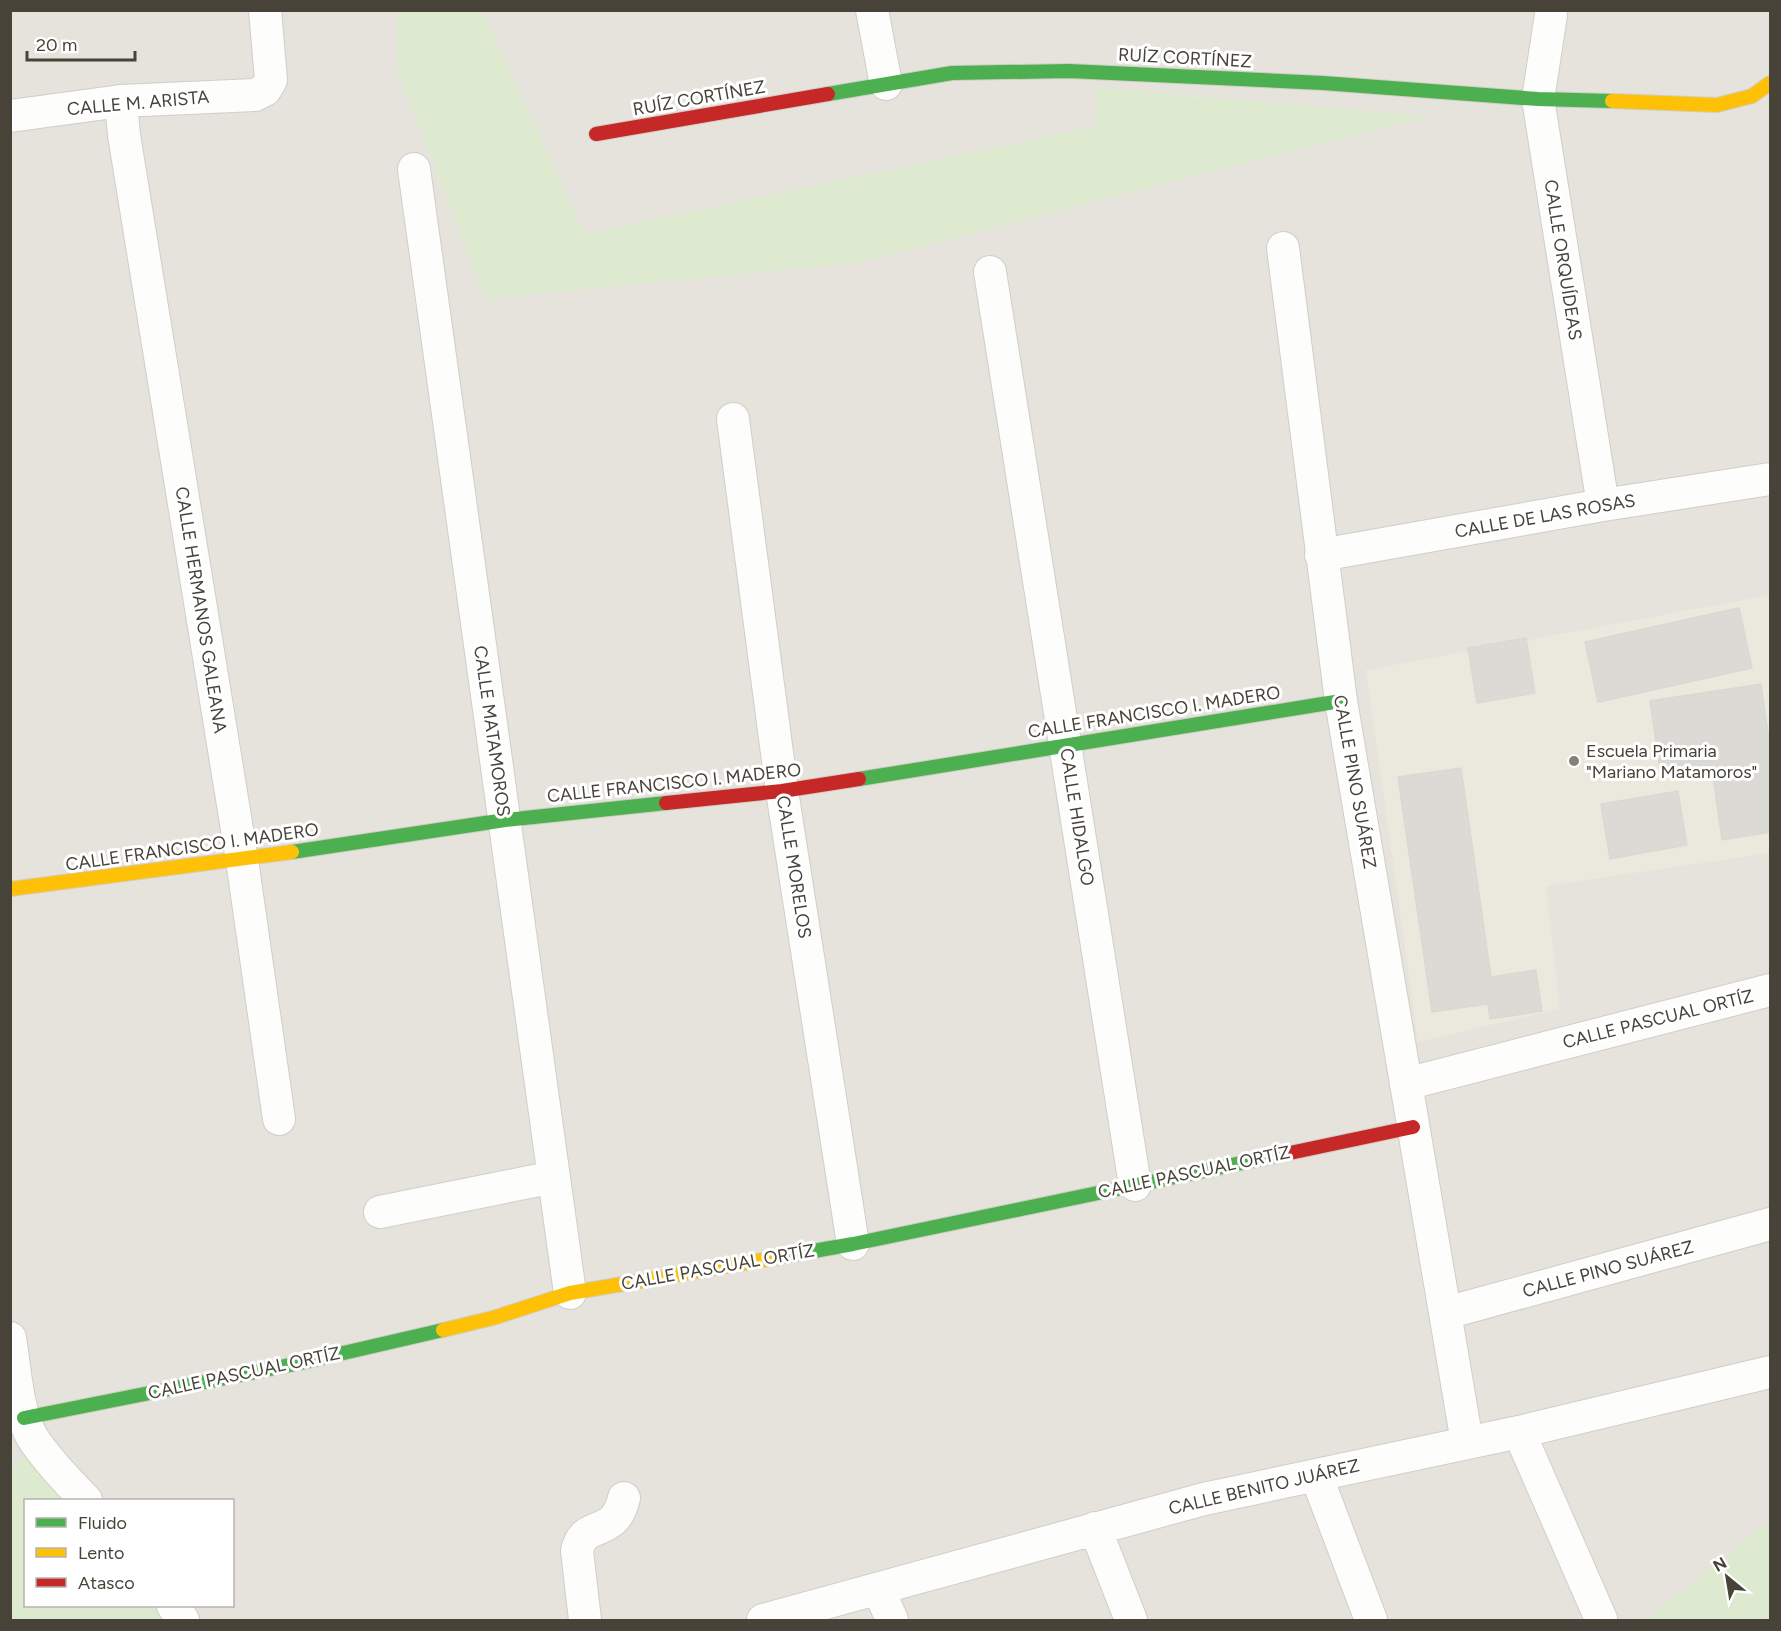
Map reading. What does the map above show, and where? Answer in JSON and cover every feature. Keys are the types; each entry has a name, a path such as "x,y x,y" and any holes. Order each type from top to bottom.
{"street":[{"name":"CALLE M. ARISTA","path":"10,116 121,101 255,95 265,90 271,80 265,10"},
{"path":"872,10 886,84"},
{"name":"CALLE ORQUÍDEAS","path":"1551,15 1538,99 1603,505"},
{"name":"RUÍZ CORTÍNEZ","path":"596,134 952,73 1069,71 1323,83 1538,99 1717,105 1752,96 1770,83"},
{"name":"CALLE HERMANOS GALEANA","path":"121,101 124,135 242,860 279,1119"},
{"name":"CALLE MATAMOROS","path":"414,169 570,1293"},
{"name":"CALLE PINO SUÁREZ","path":"1283,248 1341,701 1467,1442"},
{"name":"CALLE HIDALGO","path":"990,272 1136,1185"},
{"name":"CALLE MORELOS","path":"734,419 782,791 853,1244"},
{"name":"CALLE DE LAS ROSAS","path":"1321,555 1603,505 1770,479"},
{"name":"CALLE FRANCISCO I. MADERO","path":"10,889 242,860 505,820 782,791 1341,701"},
{"name":"CALLE PASCUAL ORTÍZ","path":"1406,1084 1770,990"},
{"name":"CALLE PASCUAL ORTÍZ","path":"17,1427 492,1318 570,1293 853,1244 1413,1127"},
{"path":"380,1212 555,1177"},
{"name":"CALLE PINO SUÁREZ","path":"1446,1313 1770,1224"},
{"path":"10,1338 17,1427 31,1436 85,1499"},
{"name":"CALLE BENITO JUÁREZ","path":"763,1620 1204,1499 1519,1432 1770,1372"},
{"path":"1519,1432 1601,1619"},
{"path":"1316,1475 1371,1620"},
{"path":"585,1620 577,1551 579,1542 594,1529 611,1522 620,1511 624,1498"},
{"path":"1095,1528 1131,1620"},
{"path":"879,1590 892,1620"},
{"path":"174,1607 183,1620"}],"shaded area":[{"path":"10,11 398,11 397,70 486,299 855,263 1430,116 1098,88 1097,126 585,234 482,11 1770,11 1770,1620 201,1620 187,1607 234,1607 234,1499 24,1499 24,1513 11,1600"},
{"name":"Escuela Primaria \"Mariano Matamoros\"","path":"1770,595 1770,853 1546,886 1560,1009 1418,1042 1366,670"}],"green space":[{"path":"398,11 482,11 585,234 1097,126 1097,88 1432,116 855,263 486,299 397,70"},
{"path":"36,1448 85,1499 24,1499 24,1607 187,1607 201,1620 11,1620 10,1467"},
{"path":"1770,1521 1770,1620 1646,1620"}],"building":[{"path":"1739,608 1752,668 1598,702 1585,642"},
{"path":"1526,638 1535,693 1477,703 1468,648"},
{"path":"1761,684 1770,747 1770,832 1722,840 1712,769 1661,776 1650,701"},
{"path":"1461,768 1491,977 1536,970 1542,1011 1490,1019 1488,1004 1432,1012 1398,777"},
{"path":"1678,791 1687,845 1610,859 1601,804"}],"traffic: fast":[{"path":"828,94 952,73 1069,71 1323,83 1538,99 1612,101"},
{"path":"859,779 1341,701"},
{"path":"292,852 505,820 666,803"},
{"path":"780,1257 853,1244 1285,1154"},
{"path":"24,1418 300,1363 443,1330"}],"traffic: slow":[{"path":"1612,101 1717,105 1752,96 1770,83"},
{"path":"10,889 292,852"},
{"path":"443,1330 493,1318 570,1293 780,1257"}],"traffic: jam":[{"path":"596,134 828,94"},
{"path":"666,803 782,791 859,779"},
{"path":"1285,1154 1413,1127"}],"place":[{"name":"Escuela Primaria \"Mariano Matamoros\"","path":"1574,761"}]}
